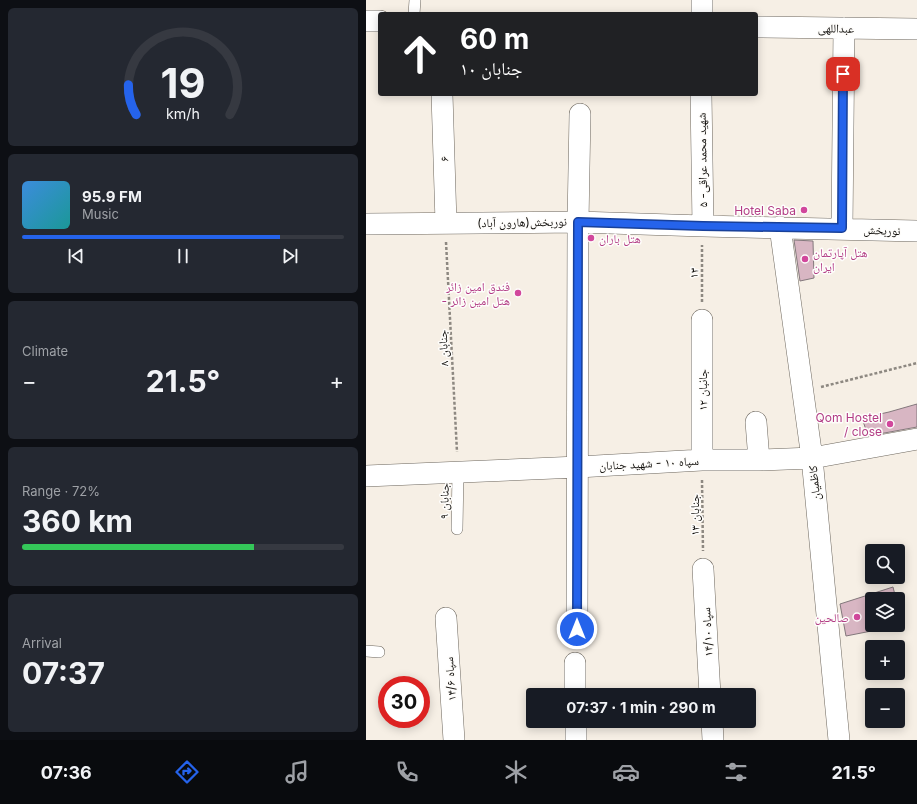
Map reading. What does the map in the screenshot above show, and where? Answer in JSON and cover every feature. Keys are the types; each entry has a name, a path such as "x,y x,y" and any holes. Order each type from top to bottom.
{"street":[{"path":"702,0 702,12"},
{"path":"366,21 378,21"},
{"name":"عبداللهی","path":"758,27 917,29"},
{"path":"842,228 844,28"},
{"name":"۶","path":"442,96 446,223"},
{"name":"شهید محمد عراقی- ۵","path":"701,96 703,226"},
{"path":"577,629 578,222 580,114"},
{"name":"نوربخش(هارون آباد)","path":"366,224 578,222 703,226"},
{"name":"نوربخش","path":"703,226 842,228 917,231"},
{"name":"کاظمیان","path":"780,227 812,458 839,740"},
{"name":"جانبان ۱۲","path":"702,320 702,460"},
{"path":"756,422 759,460"},
{"name":"سپاه ۱۰ - شهید جنابان","path":"366,476 702,460 812,458 917,439"},
{"name":"سپاه ۱۴/۱۰","path":"703,569 710,688"},
{"name":"سپاه ۱۴/۶","path":"446,618 454,740"},
{"path":"575,663 576,688"},
{"path":"576,728 576,740"},
{"path":"712,728 713,740"}],"lane":[{"path":"414,12 415,0"},
{"name":"جنابان ۹","path":"457,530 458,472"},
{"path":"366,651 379,652"}],"path":[{"name":"جنابان ۸","path":"446,223 458,472"},
{"name":"۱۳","path":"702,320 703,226"},
{"path":"803,391 917,363"},
{"name":"جنابان ۱۳","path":"702,460 703,569"}],"building":[{"name":"هتل آپارتمان ایران","path":"794,240 813,241 814,278 800,281"},
{"name":"Qom Hostel / close","path":"917,404 917,427 868,436 862,418"},
{"name":"صالحین","path":"893,587 894,592 877,592"},
{"name":"صالحین","path":"865,596 865,632 866,632 846,636 840,604"}],"place":[{"name":"Hotel Saba","path":"804,210"},
{"name":"هتل باران","path":"591,238"},
{"name":"هتل آپارتمان ایران","path":"805,259"},
{"name":"فندق امین زائر - هتل امین زائر","path":"518,293"},
{"name":"Qom Hostel / close","path":"890,424"},
{"name":"صالحین","path":"857,617"}],"route":[{"path":"577,629 578,222 842,228 843,74"}]}
